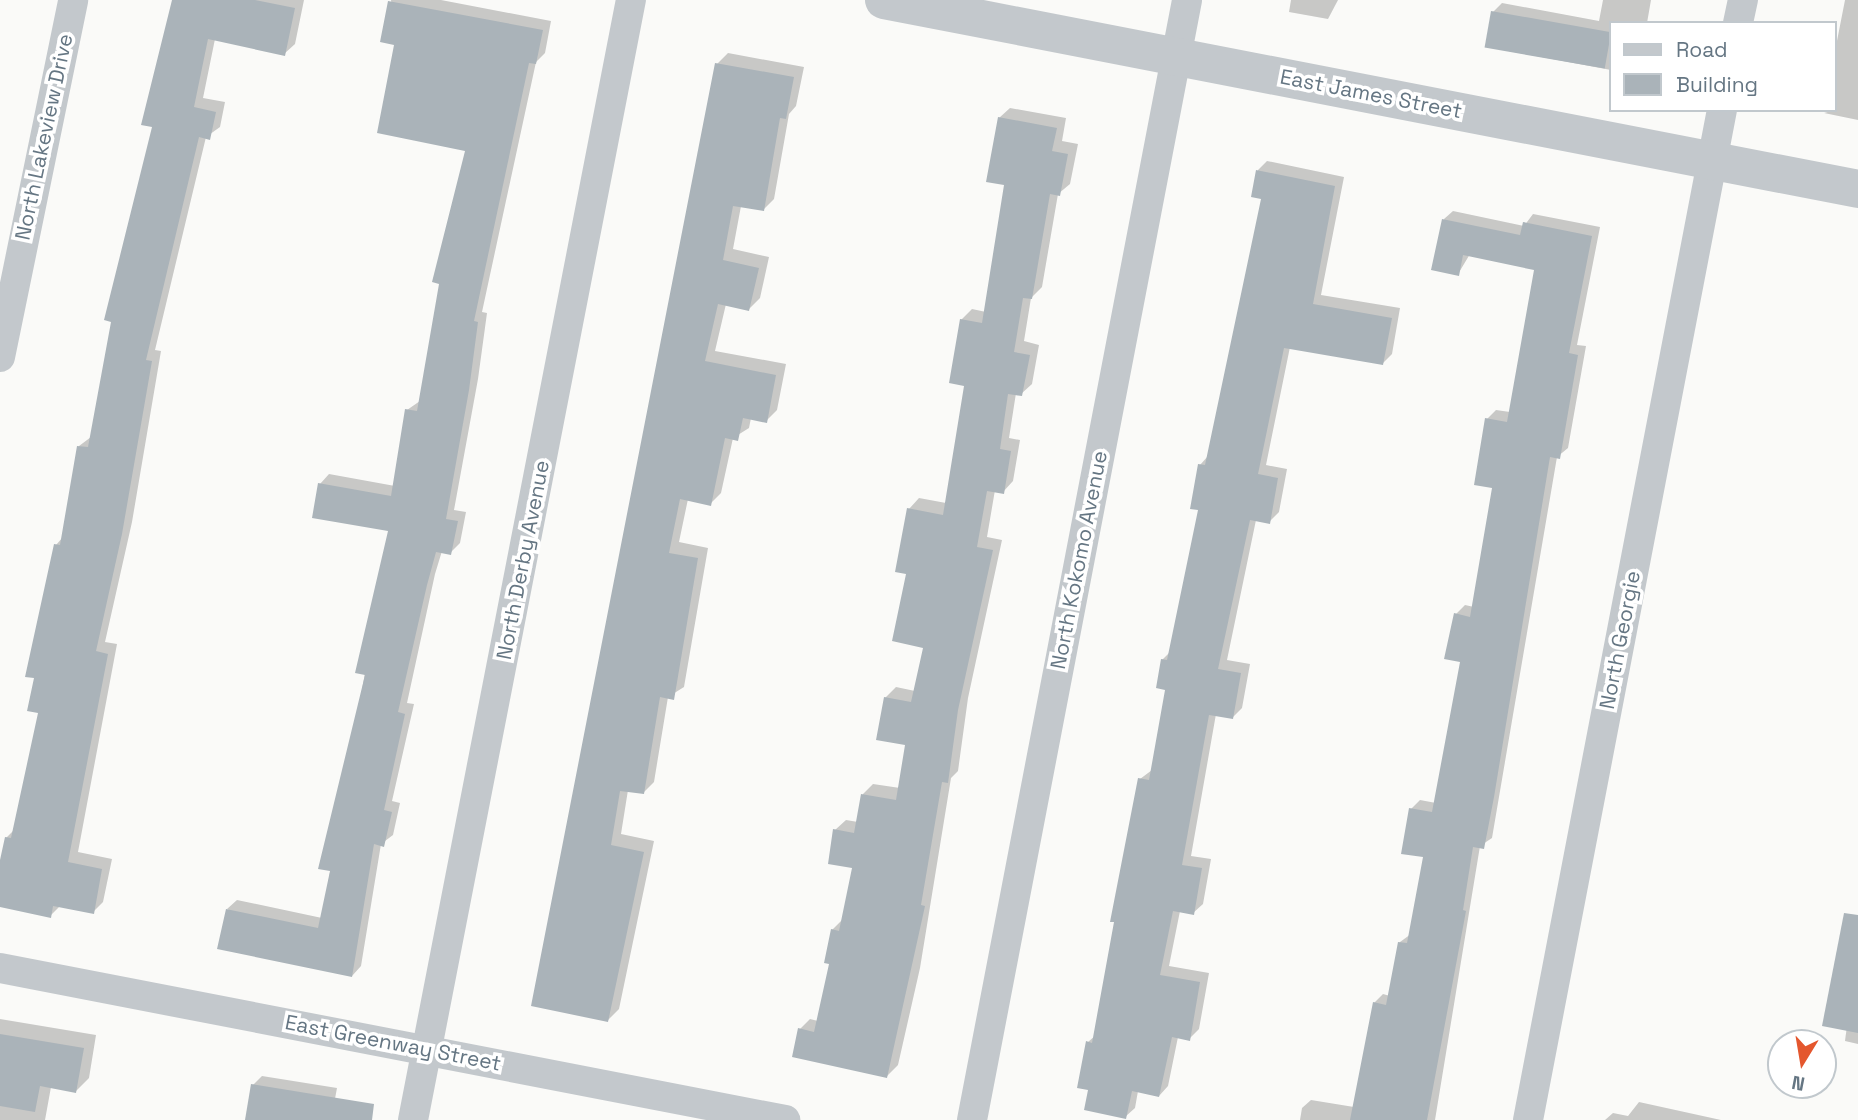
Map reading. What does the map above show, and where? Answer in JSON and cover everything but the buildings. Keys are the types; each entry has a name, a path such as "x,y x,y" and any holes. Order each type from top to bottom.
{"street":[{"name":"North Lakeview Drive","path":"0,357 73,0"},
{"name":"North Derby Avenue","path":"413,1120 631,0"},
{"name":"East James Street","path":"884,0 1858,189"},
{"name":"North Kokomo Avenue","path":"972,1120 1187,0"},
{"path":"1738,21 1743,0"},
{"name":"North Georgie","path":"1528,1120 1722,112"},
{"name":"East Greenway Street","path":"0,968 785,1120"}]}
